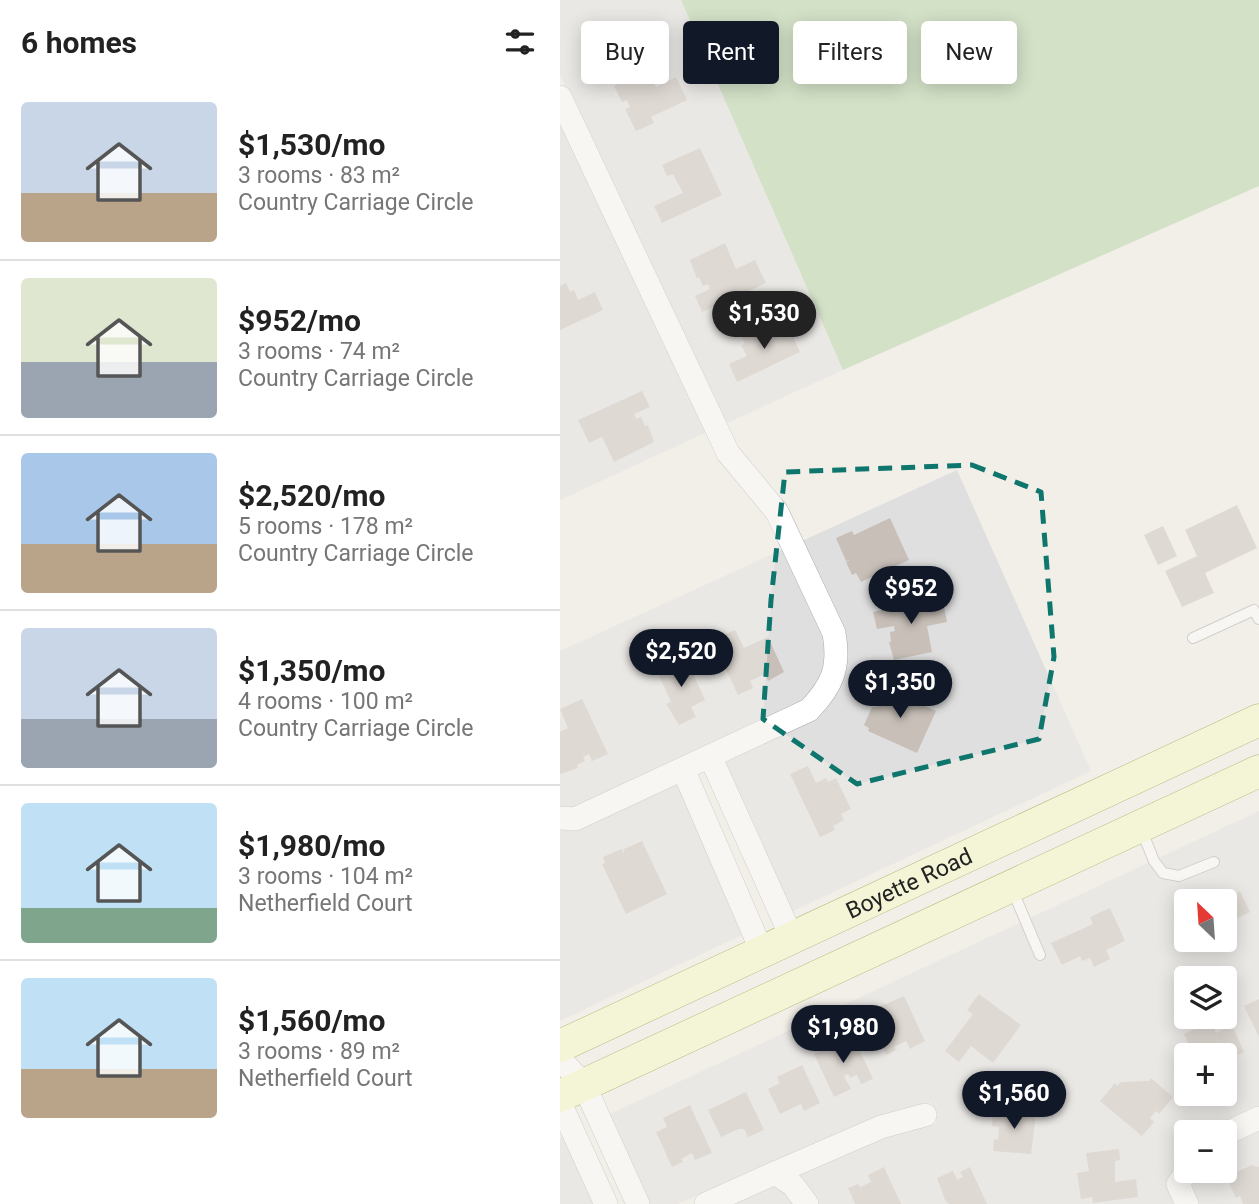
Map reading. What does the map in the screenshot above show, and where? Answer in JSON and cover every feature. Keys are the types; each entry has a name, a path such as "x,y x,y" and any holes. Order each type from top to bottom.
{"main road":[{"name":"Boyette Road","path":"560,1046 1259,720"},
{"name":"Boyette Road","path":"568,1095 1259,771"}],"street":[{"path":"560,97 728,453 777,512 834,633 838,653 833,676 825,693 808,710 575,819 560,818"},
{"path":"710,756 792,938"},
{"path":"683,769 762,952"},
{"path":"560,1059 568,1095 606,1204"},
{"path":"568,1095 638,1204"},
{"path":"706,1204 881,1127 925,1115"},
{"path":"1237,1128 1259,1118"},
{"path":"775,1173 793,1185 807,1204"},
{"path":"1179,1183 1187,1204"}],"lane":[{"path":"1193,638 1257,612"},
{"path":"1140,826 1154,861 1163,873 1179,876 1214,862"},
{"path":"1011,887 1040,955"}],"highlighted area":[{"path":"972,465 1041,492 1054,657 1039,739 857,784 763,719 771,600 785,472"}],"shaded area":[{"path":"560,0 681,0 690,21 683,21 683,84 718,84 843,370 725,424 560,75"},
{"path":"560,120 707,432 560,500"},
{"path":"957,470 1091,771 791,912 724,762 813,720 832,701 842,682 848,656 844,632 802,541"},
{"path":"784,549 824,636 827,652 824,671 817,686 802,700 572,808 560,808 560,651"},
{"path":"679,783 744,934 560,1021 560,829 580,829"},
{"path":"1259,811 1259,1106 1229,1120 1174,1120 1174,1170 1169,1177 1176,1204 818,1204 798,1176 885,1137 937,1123 931,1102 876,1117 678,1204 649,1204 608,1115"},
{"path":"1259,1130 1259,1204 1198,1204 1189,1186 1191,1183 1237,1183 1237,1140"},
{"path":"564,1136 595,1204 560,1204 560,1138"},
{"path":"775,1185 787,1193 795,1204 733,1204"}],"green space":[{"path":"681,0 1259,0 1259,186 843,370 718,84 779,84 779,21 690,21"}],"building":[{"path":"676,77 687,100 651,117 654,123 636,131 625,109 630,107 627,100 622,102 614,86 655,84 656,87 669,84 669,80"},
{"path":"700,148 722,195 662,223 654,206 683,193 673,174 667,176 662,165"},
{"path":"725,243 736,269 755,260 766,283 702,312 695,296 710,289 708,284 703,286 699,277 697,279 690,260"},
{"path":"566,283 570,292 574,290 578,300 595,292 603,310 560,330 560,286"},
{"path":"773,321 778,331 784,328 789,339 793,337 800,352 737,382 729,364 747,356 741,345 745,344 742,336"},
{"path":"642,391 650,407 634,414 636,419 641,417 645,426 648,425 654,442 614,462 602,437 589,443 578,420"},
{"path":"1237,505 1257,548 1205,573 1214,593 1182,607 1165,571 1197,556 1185,530"},
{"path":"890,518 909,560 861,582 856,573 852,575 846,562 850,560 846,561 836,538 852,531 854,535"},
{"path":"1163,526 1177,556 1158,565 1144,535"},
{"path":"942,597 947,622 927,626 932,652 894,660 889,642 890,632 895,631 894,626 877,629 873,612"},
{"path":"735,630 744,648 768,637 784,672 768,681 765,674 750,681 753,688 738,695 712,640"},
{"path":"685,656 705,700 691,707 696,717 679,725 666,704 671,702 656,669"},
{"path":"883,687 936,711 917,753 868,731 869,728 864,725 872,707 878,707 874,705"},
{"path":"582,699 608,754 592,761 589,754 583,757 585,761 577,765 578,768 560,774 560,732 568,728 560,709"},
{"path":"808,766 816,783 826,778 828,782 836,778 851,809 841,814 844,820 833,826 835,830 820,837 790,774"},
{"path":"642,841 667,894 626,914 602,864 605,863 603,857 622,849 624,854 624,849"},
{"path":"1240,891 1250,912 1237,918 1237,892"},
{"path":"1110,908 1125,941 1106,950 1110,959 1094,967 1090,958 1082,961 1080,956 1062,965 1051,943 1093,924 1090,917"},
{"path":"979,994 1021,1025 993,1063 971,1046 959,1062 945,1051 973,1014 967,1010"},
{"path":"904,996 925,1041 910,1049 906,1041 886,1055 870,1020 881,1015 877,1008"},
{"path":"1259,999 1259,1037 1244,1006"},
{"path":"1194,1029 1214,1029 1216,1033 1224,1029 1234,1029 1244,1052 1237,1055 1237,1043 1188,1043 1184,1034"},
{"path":"853,1036 873,1079 861,1084 857,1075 850,1078 848,1074 844,1076 851,1089 834,1097 814,1054"},
{"path":"802,1065 820,1103 804,1111 801,1104 780,1114 768,1089 780,1083 777,1077"},
{"path":"1151,1078 1173,1097 1159,1114 1156,1111 1150,1118 1154,1122 1142,1136 1100,1101 1115,1083 1117,1086 1121,1082 1149,1081"},
{"path":"746,1092 764,1130 748,1137 744,1129 739,1129 721,1137 708,1110"},
{"path":"690,1105 712,1153 695,1160 692,1153 681,1159 683,1162 672,1167 656,1132 667,1127 663,1118"},
{"path":"993,1109 1036,1113 1031,1154 993,1151 994,1139 998,1140 999,1127 992,1126"},
{"path":"1119,1149 1120,1160 1115,1161 1115,1182 1136,1179 1138,1197 1093,1203 1092,1197 1081,1199 1077,1173 1089,1171 1086,1153"},
{"path":"1252,1165 1259,1167 1259,1204 1243,1204 1240,1196 1236,1198 1229,1183 1237,1183 1237,1172"},
{"path":"884,1167 901,1204 855,1204 848,1188 871,1182 868,1175"},
{"path":"970,1167 987,1204 949,1204 937,1178 953,1171 957,1180 963,1177 960,1172"}]}
